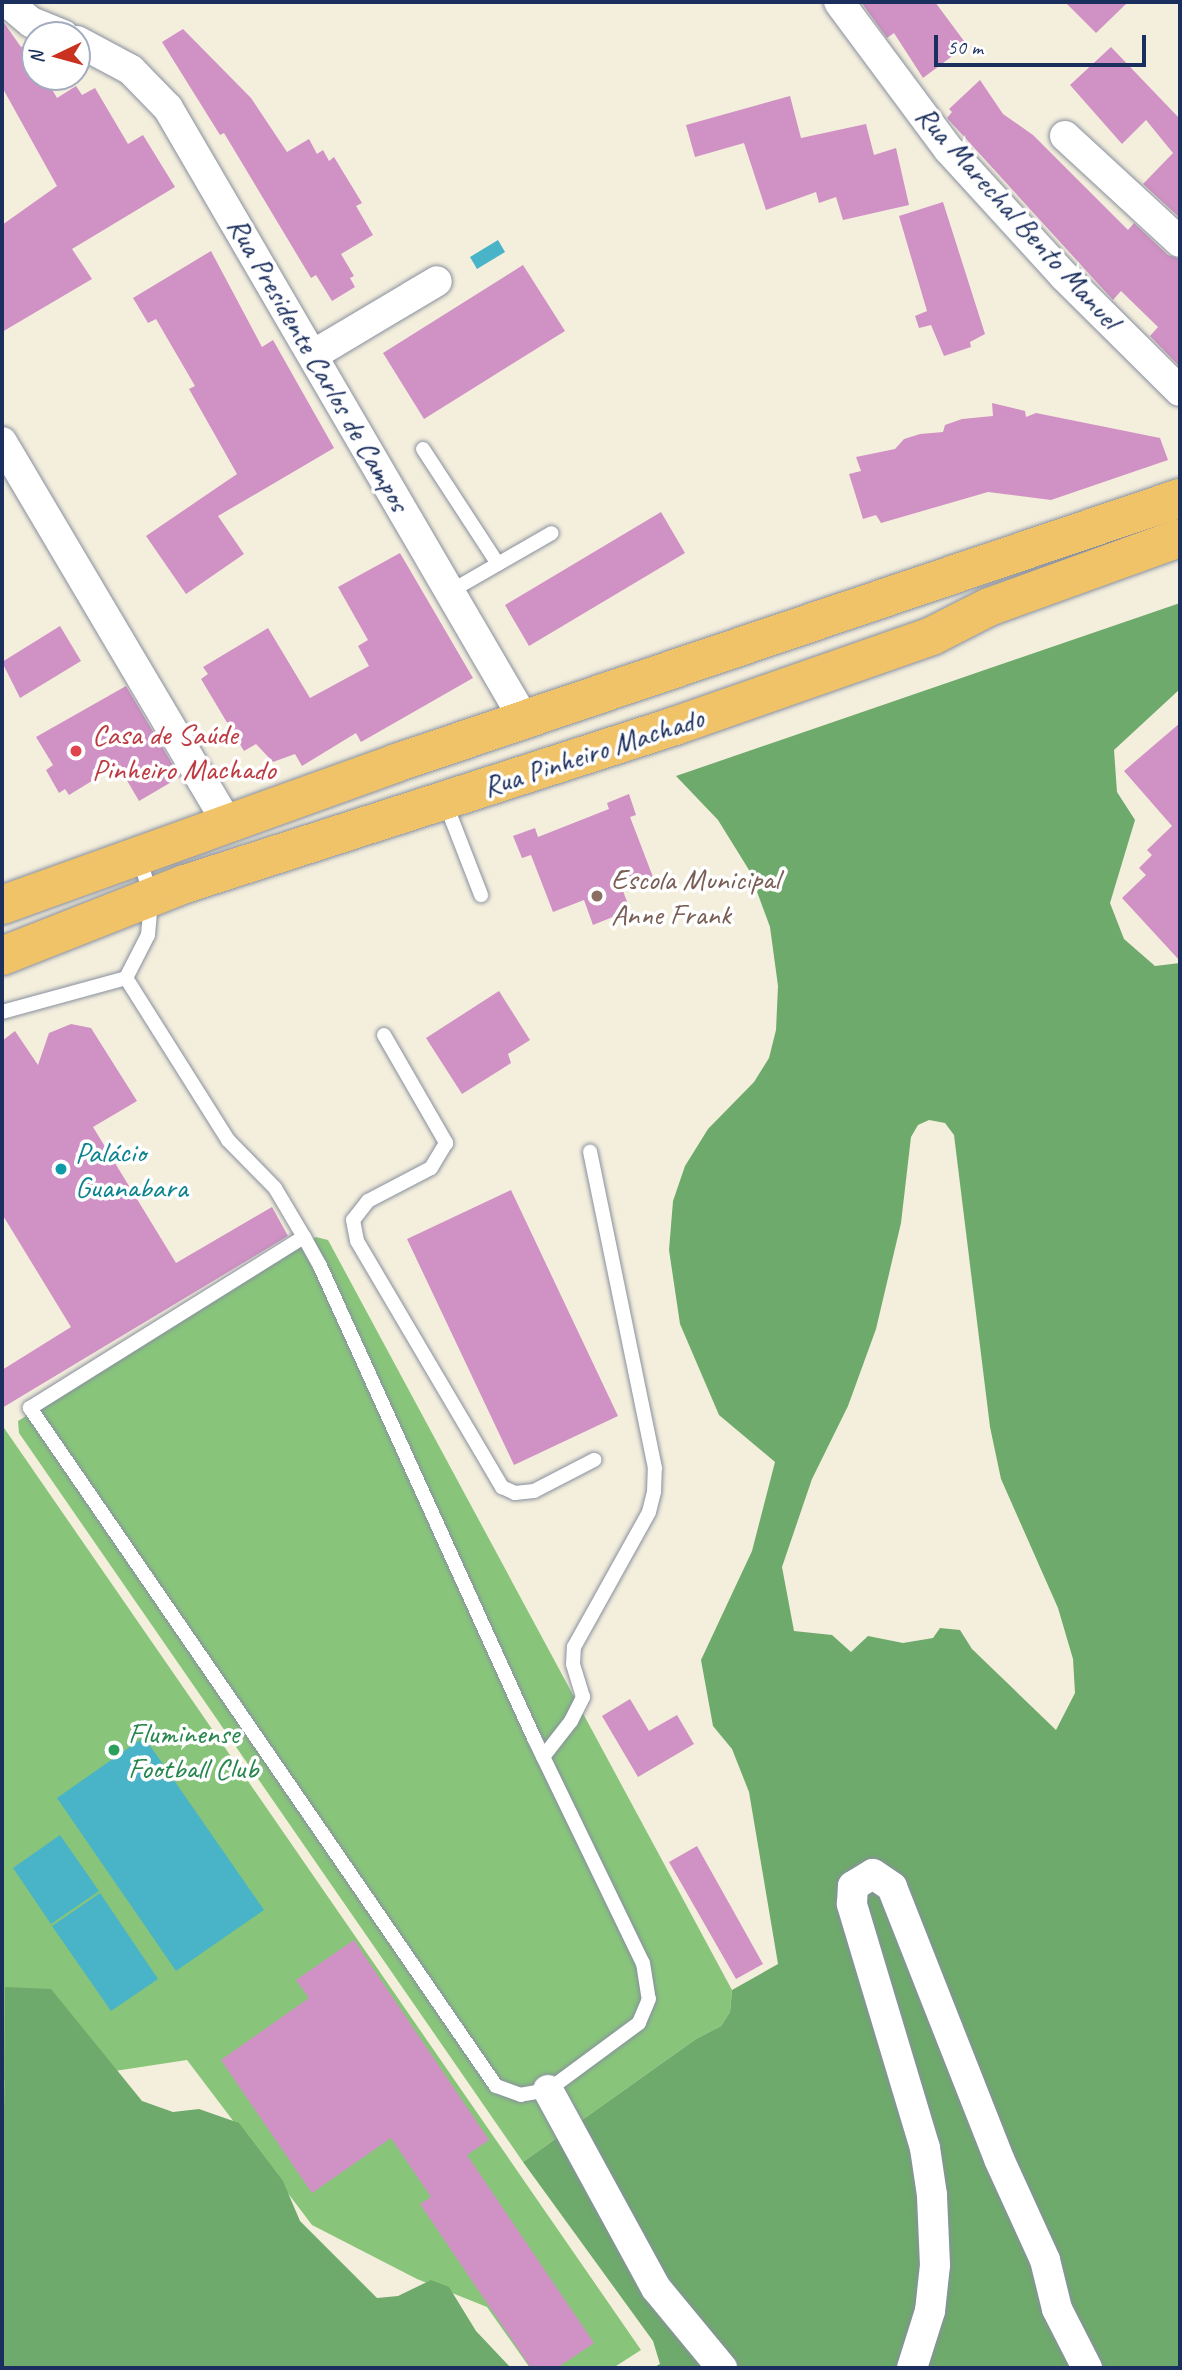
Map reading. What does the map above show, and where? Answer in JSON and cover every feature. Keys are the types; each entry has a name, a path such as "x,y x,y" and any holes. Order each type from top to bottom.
{"main road":[{"name":"Rua Pinheiro Machado","path":"2,905 525,721 1180,498"},
{"name":"Rua Pinheiro Machado","path":"2,956 151,897 932,636 989,607 1180,538"}],"street":[{"path":"7,2 29,21"},
{"name":"Rua Marechal Bento Manuel","path":"839,2 950,150 1064,276 1180,391"},
{"name":"Rua Presidente Carlos de Campos","path":"91,49 131,70 168,108 452,591 525,721"},
{"path":"1065,136 1180,242"},
{"path":"313,355 437,281"},
{"path":"2,442 228,824"},
{"path":"912,2368 930,2311 935,2265 932,2195 925,2148 852,1903 853,1886 873,1874 892,1886 999,2159 1045,2260 1057,2309 1087,2368"},
{"path":"548,2090 656,2288 722,2368"}],"lane":[{"path":"423,449 498,564"},
{"path":"452,591 552,533"},
{"path":"444,801 481,895"},
{"path":"2,1013 126,978 148,935 151,897 139,856"},
{"path":"126,978 228,1140 275,1188 304,1237 543,1756 643,1963 649,1999 639,2023 548,2090 521,2095 496,2086 30,1408 304,1237"},
{"path":"384,1035 446,1143 431,1167 368,1200 353,1220 357,1241 502,1487 515,1493 534,1491 594,1461"},
{"path":"543,1756 571,1721 583,1697 573,1664 574,1647 649,1512 654,1492 655,1468 590,1152"}],"green space":[{"path":"1180,603 1180,689 1114,750 1117,792 1135,820 1110,903 1124,939 1155,966 1180,963 1180,2368 653,2368 660,2364 653,2341 523,2162 696,2039 721,2026 730,2012 732,1990 778,1964 749,1792 732,1749 713,1726 701,1660 752,1551 775,1462 719,1415 680,1324 669,1250 673,1201 685,1166 708,1129 754,1082 769,1058 776,1030 778,986 770,927 749,870 718,820 676,776","holes":["929,1120 945,1123 954,1135 990,1427 1001,1479 1058,1608 1073,1659 1075,1693 1056,1730 972,1649 960,1630 940,1628 933,1638 903,1643 868,1636 851,1652 832,1635 794,1631 782,1567 812,1479 848,1406 876,1329 901,1223 911,1137 918,1125"]},
{"path":"316,1237 328,1240 732,1990 730,2012 721,2026 696,2039 523,2162 19,1433 18,1421"},
{"name":"Fluminense Football Club","path":"2,1425 641,2350 613,2368 530,2368 487,2307 417,2279 312,2225 187,2060 95,2074 2,2080"},
{"path":"5,1987 51,1989 142,2101 173,2112 199,2109 239,2123 283,2181 300,2221 377,2298 398,2296 431,2280 449,2287 476,2331 511,2368 2,2368"}],"water":[{"path":"498,240 505,252 477,269 470,257"},
{"path":"144,1737 264,1910 176,1971 57,1798"},
{"path":"60,1835 99,1891 51,1924 13,1868"},
{"path":"100,1893 158,1979 111,2011 52,1926"}],"building":[{"path":"861,2 935,2 967,45 923,78 894,33 887,38"},
{"path":"1065,2 1128,2 1096,33"},
{"path":"2,20 21,47 21,91 53,91 57,98 68,91 79,91 82,95 95,88 128,144 143,135 175,187 72,249 92,279 2,332 2,225 57,186 2,87"},
{"path":"183,29 251,98 287,152 309,139 317,154 323,150 329,161 334,157 362,203 356,206 373,235 341,254 354,276 350,278 355,287 332,301 316,275 311,278 224,133 220,135 162,42"},
{"path":"1111,47 1180,119 1180,218 1143,184 1173,153 1146,120 1122,144 1070,85"},
{"path":"980,80 1003,114 1033,135 1128,230 1134,223 1168,255 1180,259 1180,367 1150,336 1158,327 1121,291 1113,300 947,118 952,112 949,109"},
{"path":"790,96 801,138 866,124 874,155 896,148 909,205 843,220 836,197 819,203 816,192 766,210 744,143 695,157 686,125"},
{"path":"943,202 985,334 970,342 971,347 944,356 931,325 919,328 915,316 927,311 899,216"},
{"path":"211,251 262,347 273,340 334,448 218,516 244,554 186,594 146,536 237,474 189,389 195,386 156,319 148,323 133,298"},
{"path":"523,265 565,331 424,419 383,353"},
{"path":"992,403 1025,411 1026,417 1036,413 1160,438 1168,460 1051,500 988,492 881,523 876,515 863,519 849,474 861,471 856,457 895,449 904,439 920,434 943,432 945,425 962,419 993,416"},
{"path":"661,512 685,553 529,646 505,605"},
{"path":"400,553 473,678 361,742 356,733 302,766 295,754 273,762 256,744 244,751 201,679 208,674 203,667 268,628 310,698 369,666 358,646 368,640 338,587"},
{"path":"60,626 81,661 20,698 2,662"},
{"path":"126,686 180,777 139,801 118,765 69,795 65,789 59,793 46,770 53,765 36,737"},
{"path":"1180,723 1180,961 1122,898 1146,875 1139,868 1152,855 1147,850 1172,826 1124,771"},
{"path":"629,794 636,815 630,817 653,877 622,888 630,910 593,925 584,900 553,912 531,855 522,858 513,836 535,828 538,837 609,809 607,803"},
{"path":"499,991 530,1040 508,1054 511,1063 462,1094 426,1038"},
{"path":"71,1024 91,1028 137,1101 93,1127 176,1263 272,1207 288,1236 2,1408 2,1370 71,1327 2,1214 2,1041 15,1031 38,1065 49,1033"},
{"path":"511,1190 618,1416 514,1465 407,1239"},
{"path":"630,1699 649,1731 677,1715 694,1744 638,1777 602,1716"},
{"path":"697,1846 763,1964 736,1979 669,1862"},
{"path":"354,1940 489,2140 467,2155 594,2343 557,2368 531,2368 420,2204 431,2197 391,2138 312,2193 221,2060 309,1998 296,1980"}],"place":[{"name":"Casa de Saúde Pinheiro Machado","path":"76,751"},
{"name":"Escola Municipal Anne Frank","path":"597,896"},
{"name":"Palácio Guanabara","path":"61,1169"},
{"name":"Fluminense Football Club","path":"114,1750"}]}
